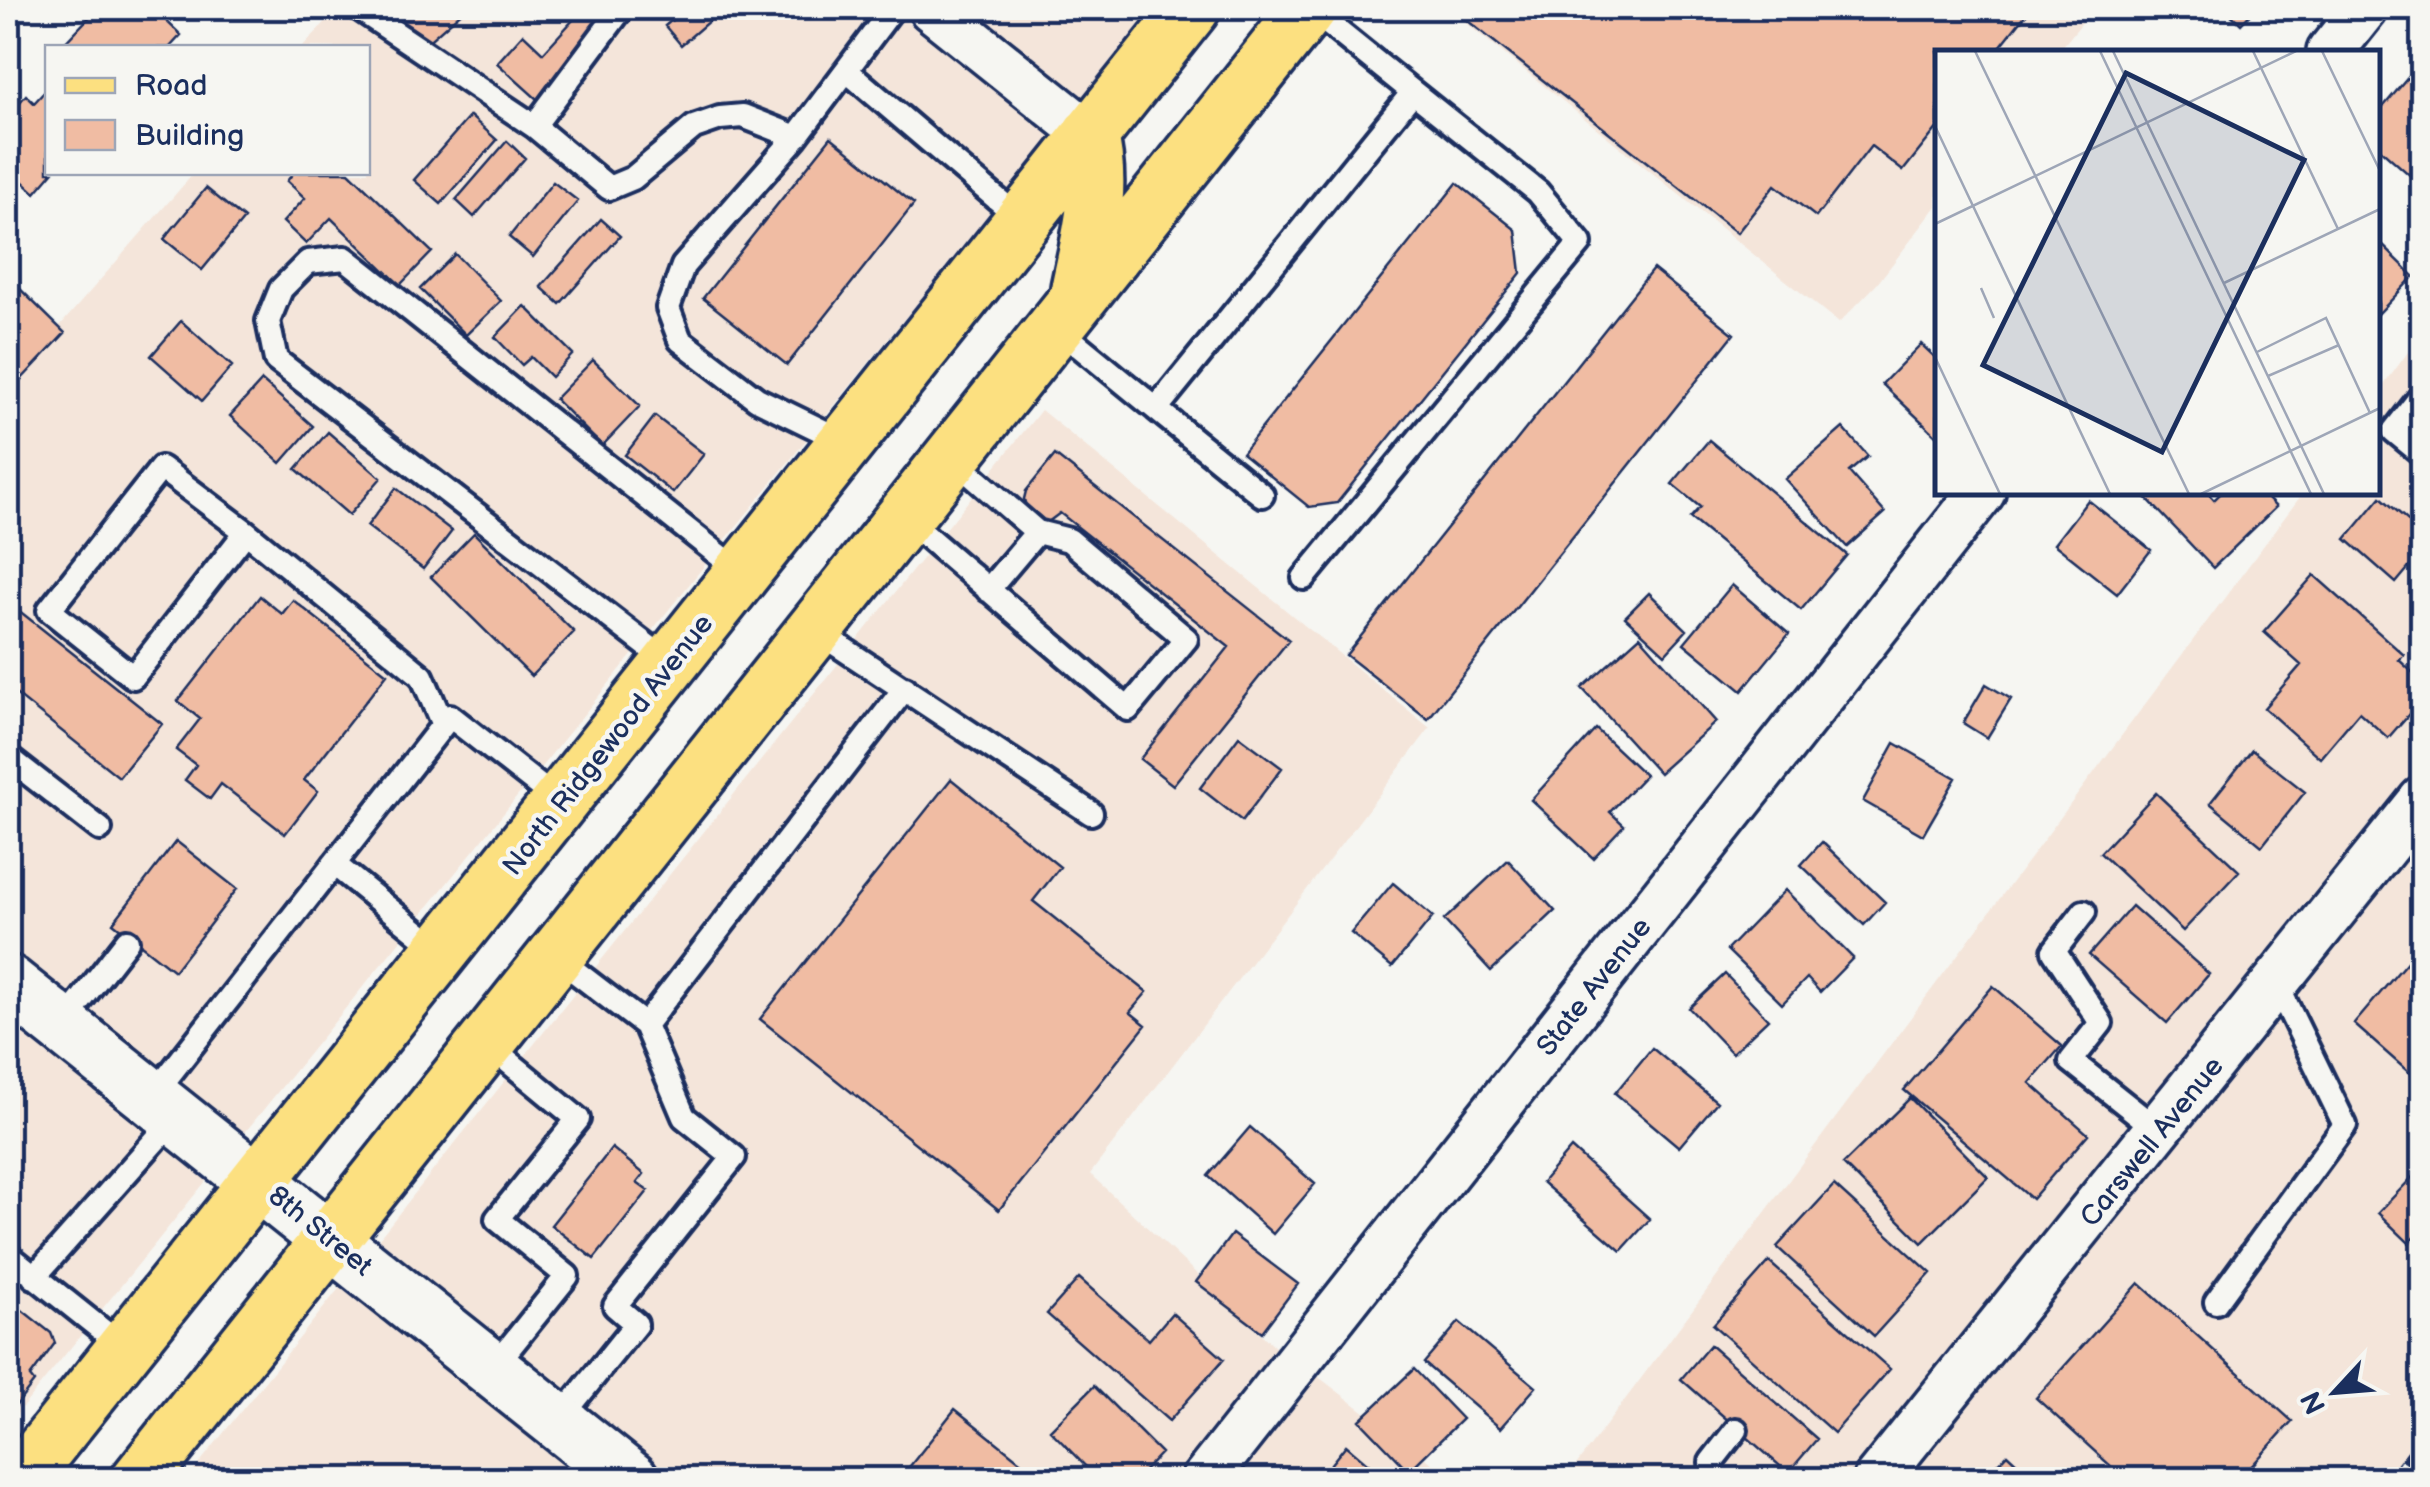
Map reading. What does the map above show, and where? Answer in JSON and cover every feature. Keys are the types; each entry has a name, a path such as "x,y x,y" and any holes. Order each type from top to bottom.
{"main road":[{"name":"North Ridgewood Avenue","path":"20,1480 1192,8"},
{"path":"139,1480 1309,8"},
{"path":"1066,314 1098,204 1098,164 1090,135"}],"street":[{"path":"931,8 1090,135"},
{"path":"2332,50 2365,8"},
{"name":"State Avenue","path":"1204,1480 1980,495"},
{"name":"Carswell Avenue","path":"1876,1480 2422,803"},
{"name":"8th Street","path":"8,984 631,1480"}],"lane":[{"path":"358,8 534,126 609,188 633,178 694,127 720,118 744,116 796,137"},
{"path":"534,126 622,8"},
{"path":"845,442 757,399 680,340 668,308 683,266 796,137 893,8"},
{"path":"1304,578 1580,243 1538,192 1309,8"},
{"path":"847,71 1023,221"},
{"path":"1156,409 1413,92"},
{"path":"671,664 276,360 268,321 281,288 308,262 345,258 742,574"},
{"path":"1066,314 1156,409 1262,496"},
{"path":"2422,395 2394,430 2422,454"},
{"path":"904,518 1128,709 1186,639 1069,540 1037,532 952,458"},
{"path":"246,532 133,677 49,610 161,468 246,532 422,676 443,725"},
{"path":"988,590 1037,532"},
{"path":"814,630 1091,813"},
{"path":"645,1025 904,688"},
{"path":"34,1276 163,1108 334,864 450,716 561,803"},
{"path":"8,758 100,829"},
{"path":"334,864 442,952"},
{"path":"2084,912 2054,951 2101,1023 2071,1061 2158,1131"},
{"path":"60,1026 128,941"},
{"path":"555,956 645,1025 684,1117 734,1157 615,1306 636,1324 558,1421"},
{"path":"2216,1302 2346,1125 2277,985"},
{"path":"486,1043 578,1118 497,1218 567,1276 493,1368"},
{"path":"8,1255 126,1350"},
{"path":"1713,1480 1711,1462 1736,1430"}],"shaded area":[{"path":"338,8 890,8 1052,137 242,1136 8,950 8,385 192,175 370,175 370,45 305,45"},
{"path":"971,8 1156,8 1083,98"},
{"path":"1447,8 2094,8 2060,50 1935,50 1935,209 1877,284 1839,323"},
{"path":"2422,333 2422,762 1847,1479 1565,1480 2302,495 2380,495 2380,390"},
{"path":"1041,410 1430,728 1090,1174 1277,1349 1174,1479 672,1479 376,1242"},
{"path":"2422,838 2422,1479 1906,1480 2296,998"},
{"path":"8,1015 210,1176 8,1425"},
{"path":"345,1281 591,1480 186,1480"},
{"path":"1316,1375 1453,1479 1234,1480"}],"building":[{"path":"98,8 108,16 116,8 153,8 181,35 172,45 63,45"},
{"path":"397,8 466,8 423,46 392,12"},
{"path":"584,8 597,8 610,19 538,100 497,63 523,34 543,53"},
{"path":"686,8 724,8 681,45 665,26"},
{"path":"1464,8 2031,8 1998,50 1935,50 1935,131 1903,171 1871,146 1816,217 1775,185 1737,233 1459,14"},
{"path":"2224,8 2256,8 2241,24"},
{"path":"2422,61 2422,186 2380,149 2380,111"},
{"path":"45,91 45,175 50,175 35,193 8,168 8,116 26,95 34,103"},
{"path":"470,116 497,140 441,204 414,180"},
{"path":"831,137 914,204 787,365 703,298"},
{"path":"507,141 525,158 474,217 456,200"},
{"path":"292,175 352,175 432,252 400,285 331,218 306,244 283,222 305,198 287,181"},
{"path":"553,182 578,201 533,257 509,237"},
{"path":"1457,183 1516,230 1521,273 1337,503 1309,507 1242,453"},
{"path":"206,188 244,219 202,270 164,239"},
{"path":"601,219 620,236 560,304 541,287"},
{"path":"2380,243 2414,276 2380,312"},
{"path":"455,254 501,301 466,335 420,289"},
{"path":"1653,269 1734,334 1428,719 1346,655"},
{"path":"14,283 65,333 16,385 8,377 8,289"},
{"path":"525,306 573,354 551,377 531,357 522,365 495,337"},
{"path":"181,321 232,366 202,401 151,356"},
{"path":"1921,344 1935,357 1935,434 1882,384"},
{"path":"593,360 640,406 602,446 555,399"},
{"path":"262,381 313,426 281,463 230,416"},
{"path":"655,416 704,454 673,493 625,455"},
{"path":"1843,428 1868,456 1849,472 1885,513 1847,547 1785,479"},
{"path":"328,432 381,478 349,515 296,469"},
{"path":"1709,440 1847,555 1801,610 1690,518 1700,507 1672,484"},
{"path":"1055,455 1289,640 1173,785 1140,759 1229,647 1060,513 1048,522 1028,514 1026,491"},
{"path":"396,488 452,531 423,569 367,526"},
{"path":"2144,495 2210,495 2214,500 2219,495 2264,495 2276,507 2213,568"},
{"path":"2381,497 2422,533 2422,552 2396,583 2346,539"},
{"path":"2088,500 2151,550 2117,594 2054,544"},
{"path":"474,533 574,632 531,676 431,577"},
{"path":"2314,575 2404,655 2399,660 2422,681 2422,699 2388,738 2359,712 2320,758 2264,708 2301,665 2264,632"},
{"path":"1732,585 1789,634 1742,691 1684,643"},
{"path":"1649,593 1687,630 1665,654 1625,617"},
{"path":"260,596 282,614 293,600 387,674 304,780 318,791 285,834 221,784 210,799 185,780 196,765 176,750 200,719 178,701"},
{"path":"8,602 162,724 119,777 8,688"},
{"path":"1640,636 1716,722 1659,773 1582,688"},
{"path":"1986,684 2011,699 1987,738 1963,723"},
{"path":"1596,729 1645,775 1610,812 1624,825 1593,858 1531,800"},
{"path":"1239,736 1282,768 1242,821 1200,788"},
{"path":"1895,743 1956,778 1923,835 1863,801"},
{"path":"2252,750 2305,792 2262,846 2210,803"},
{"path":"951,779 1060,867 1033,901 1147,992 1130,1012 1146,1025 999,1210 760,1019"},
{"path":"2156,793 2239,871 2183,931 2100,853"},
{"path":"176,841 237,889 174,971 113,923"},
{"path":"1822,842 1885,902 1864,925 1801,865"},
{"path":"1508,860 1555,911 1491,971 1444,920"},
{"path":"1393,883 1433,917 1392,967 1351,933"},
{"path":"1785,890 1853,958 1820,992 1807,978 1782,1004 1727,950"},
{"path":"2132,906 2209,974 2167,1023 2089,955"},
{"path":"2422,944 2422,1084 2354,1024"},
{"path":"1725,974 1768,1019 1732,1053 1689,1008"},
{"path":"1993,986 2062,1046 2030,1083 2088,1134 2032,1199 1904,1090"},
{"path":"1652,1048 1717,1102 1679,1147 1615,1093"},
{"path":"1910,1098 1988,1177 1922,1243 1843,1164"},
{"path":"1250,1127 1315,1184 1273,1234 1208,1176"},
{"path":"612,1148 644,1174 637,1183 648,1191 594,1259 551,1225"},
{"path":"1571,1148 1650,1219 1621,1251 1542,1182"},
{"path":"2422,1167 2422,1228 2409,1243 2378,1213"},
{"path":"1834,1185 1931,1273 1874,1336 1777,1247"},
{"path":"1232,1234 1298,1284 1262,1332 1196,1282"},
{"path":"1769,1262 1890,1369 1834,1433 1713,1325"},
{"path":"1079,1278 1149,1340 1172,1313 1224,1359 1169,1421 1047,1314"},
{"path":"2139,1283 2292,1421 2239,1480 2126,1480 2036,1398"},
{"path":"22,1310 51,1333 55,1343 30,1377 34,1382 8,1416 8,1328"},
{"path":"1459,1322 1536,1387 1500,1428 1424,1363"},
{"path":"1710,1345 1817,1439 1788,1473 1681,1379"},
{"path":"1414,1369 1462,1419 1409,1471 1360,1420"},
{"path":"1094,1386 1161,1453 1135,1480 1099,1480 1050,1430"},
{"path":"955,1409 1044,1480 899,1480"},
{"path":"1346,1445 1387,1480 1318,1480"},
{"path":"2007,1454 2035,1480 1983,1480"}],"railway":[{"path":"2391,1480 2422,1440"}]}
